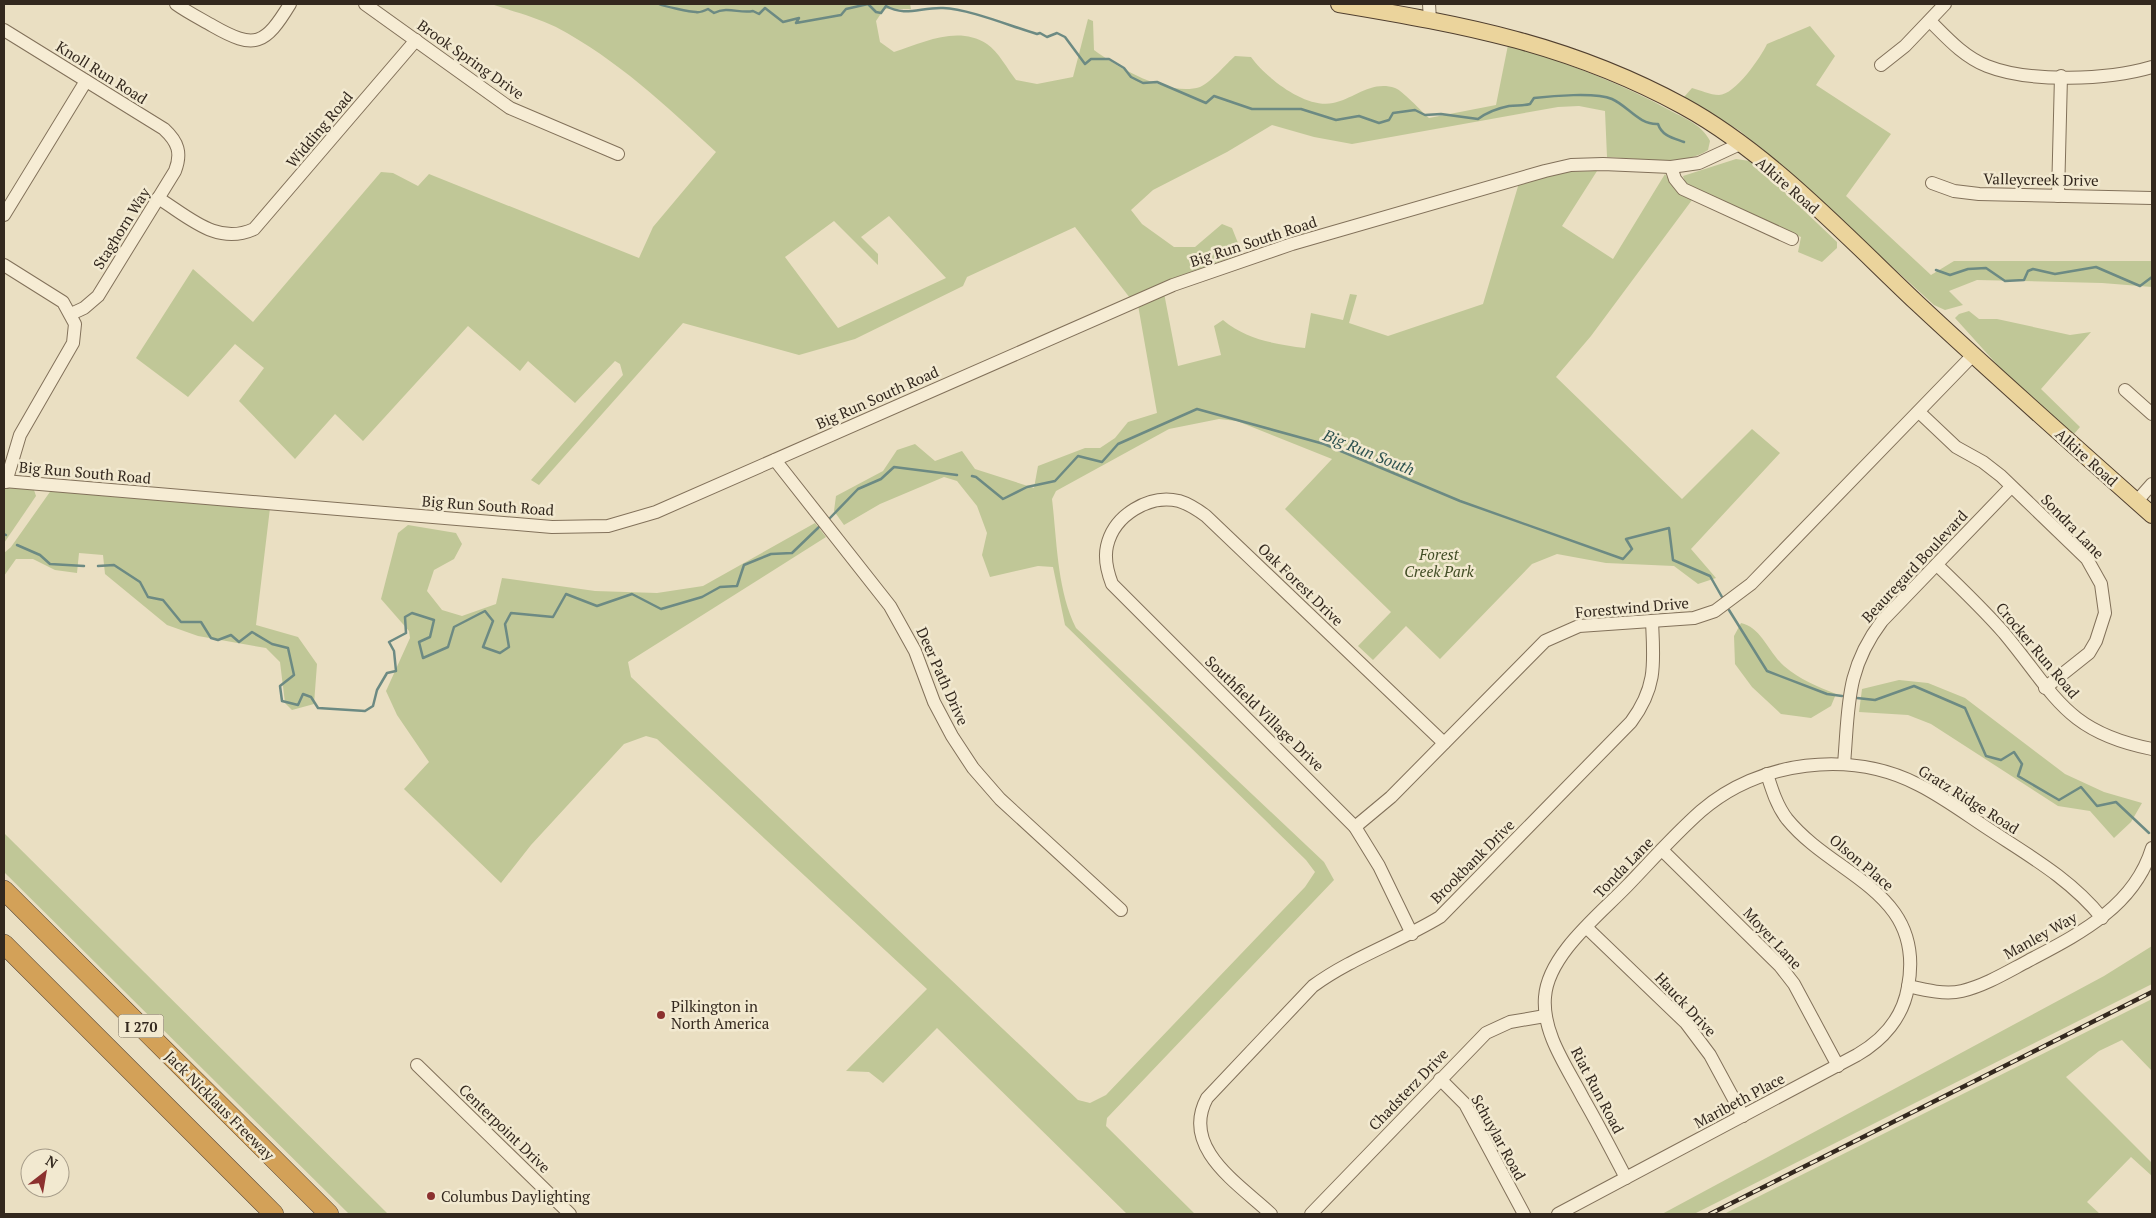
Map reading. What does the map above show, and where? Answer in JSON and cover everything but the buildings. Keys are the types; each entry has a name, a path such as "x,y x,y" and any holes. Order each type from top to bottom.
{"highway":[{"name":"Jack Nicklaus Freeway","path":"4,890 329,1214"},
{"name":"I 270","path":"4,944 274,1214"}],"main road":[{"name":"Alkire Road","path":"1339,4 1429,12 1574,56 1682,106 1740,144 1787,183 2152,515"}],"street":[{"path":"176,4 233,38 246,42 260,40 277,25 290,4"},
{"name":"Brook Spring Drive","path":"365,4 510,108 618,154"},
{"path":"1881,65 1905,46 1946,4"},
{"path":"1930,21 1962,51 1986,66 2014,74 2109,76 2152,67"},
{"name":"Knoll Run Road","path":"4,30 164,129 179,147"},
{"name":"Widding Road","path":"158,198 218,234 237,236 254,229 416,40"},
{"path":"2058,196 2061,76"},
{"path":"4,215 86,81"},
{"name":"Big Run South Road","path":"5,481 552,527 608,526 656,512 1126,305 1241,260 1562,167 1603,164 1671,167 1699,163 1740,144"},
{"name":"Staghorn Way","path":"71,314 84,308 98,296 175,171 179,160 179,147"},
{"path":"1671,167 1678,185 1683,189 1792,239"},
{"name":"Valleycreek Drive","path":"1932,183 1954,191 1979,194 2152,198"},
{"path":"4,265 63,302 75,324 73,343 20,435 5,481"},
{"name":"Forestwind Drive","path":"1355,827 1391,797 1545,641 1579,626 1694,618 1714,611 1751,584 1974,354"},
{"path":"2125,390 2152,414"},
{"name":"Sondra Lane","path":"1919,412 1956,447 1983,462 2011,487 2087,559 2101,584 2104,598 2102,627 2089,653 2045,688"},
{"name":"Deer Path Drive","path":"775,460 890,606 915,651 934,702 952,736 973,768 1000,799 1121,910"},
{"path":"2136,501 2152,484"},
{"name":"Beauregard Boulevard","path":"1844,764 1851,682 1860,654 1882,621 2011,487"},
{"name":"Oak Forest Drive","path":"1120,522 1131,511 1146,503 1159,500 1178,501 1200,511 1444,743"},
{"name":"Southfield Village Drive","path":"1120,522 1107,545 1107,565 1112,584 1355,827 1379,866 1412,934"},
{"name":"Crocker Run Road","path":"1936,565 1986,612 2045,688 2064,708 2093,730 2112,739 2152,749"},
{"name":"Brookbank Drive","path":"1271,1214 1214,1161 1202,1142 1199,1126 1202,1107 1213,1090 1313,986 1326,977 1412,934 1440,917 1458,901 1631,722 1649,694 1653,662 1652,622"},
{"name":"Gratz Ridge Road","path":"1767,774 1813,764 1844,764 1893,774 1932,792 2061,877 2081,893 2102,918"},
{"name":"Tonda Lane","path":"1545,1016 1547,988 1556,963 1587,928 1662,850 1714,801 1727,792 1767,774"},
{"name":"Olson Place","path":"1767,774 1779,807 1788,820 1801,833 1872,888 1893,911 1910,948 1911,967 1908,986"},
{"name":"Manley Way","path":"1908,986 1932,991 1960,991 1986,983 2078,934 2102,918 2124,898 2135,882 2152,848"},
{"name":"Moyer Lane","path":"1662,850 1780,966 1794,984 1838,1066"},
{"name":"Hauck Drive","path":"1587,928 1686,1022 1699,1038 1743,1116"},
{"name":"Maribeth Place","path":"1558,1214 1870,1048 1881,1038 1900,1013 1908,986"},
{"name":"Chadsterz Drive","path":"1311,1214 1486,1033 1510,1022 1545,1016"},
{"name":"Riat Run Road","path":"1545,1016 1554,1042 1626,1178"},
{"name":"Centerpoint Drive","path":"417,1065 570,1214"},
{"name":"Schuylar Road","path":"1440,1079 1465,1104 1524,1214"}],"green space":[{"path":"491,4 910,4 911,9 884,9 876,21 880,42 894,52 940,38 964,36 987,44 995,51 1016,80 1037,84 1073,77 1088,19 1093,21 1094,50 1116,65 1159,84 1174,88 1188,89 1200,87 1235,56 1251,57 1266,74 1299,97 1322,104 1333,103 1370,88 1386,86 1398,90 1429,118 1496,105 1508,45 1550,58 1632,91 1693,123 1707,135 1710,141 1708,150 1686,158 1659,160 1607,157 1605,111 1579,106 1558,107 1352,144 1314,137 1272,125 1227,152 1153,190 1131,210 1142,224 1174,247 1195,247 1222,224 1232,228 1238,243 1235,256 1174,278 1130,298 1075,227 967,277 963,286 855,339 799,355 683,323 539,485 531,480 623,375 620,364 615,361 575,403 528,361 520,371 468,326 363,441 335,414 295,459 239,401 264,368 235,344 188,397 136,358 193,269 253,322 381,172 393,173 418,186 429,174 639,258 653,227 716,152 640,84 579,40 548,23","holes":["889,216 946,278 838,328 785,257 834,221 878,265 878,254 861,237"]},
{"path":"1810,26 1835,56 1816,85 1891,134 1846,196 1931,275 1954,261 2152,261 2152,287 2102,283 1977,280 1949,291 1963,305 1945,310 1934,305 1776,161 1740,131 1684,97 1692,88 1716,95 1725,93 1732,89 1747,74 1767,44"},
{"path":"1736,159 1750,161 1757,166 1837,242 1837,248 1822,262 1798,252 1801,237 1686,185 1683,176"},
{"name":"Forest Creek Park","path":"1597,171 1562,226 1613,259 1665,174 1677,192 1692,200 1591,336 1556,377 1682,499 1752,429 1780,453 1691,549 1716,578 1698,584 1674,566 1606,563 1557,554 1532,564 1440,659 1406,626 1373,660 1358,646 1391,612 1285,509 1332,459 1237,421 1219,419 1169,429 1056,491 1052,499 1061,582 1076,628 1324,862 1334,880 1107,1118 1106,1126 1195,1214 1127,1214 937,1028 883,1083 869,1072 846,1071 927,989 657,739 646,736 624,744 531,845 501,883 404,789 429,762 397,715 386,691 410,638 409,631 381,599 398,533 408,525 456,533 462,544 454,559 434,570 427,591 442,610 462,616 496,604 502,578 595,591 657,593 703,586 815,523 826,537 628,662 631,677 1078,1100 1090,1103 1106,1095 1305,887 1315,872 1306,860 1065,625 1053,567 1038,566 990,577 982,555 987,533 977,506 957,481 944,477 880,504 844,525 834,511 836,496 883,471 897,450 915,444 935,461 962,451 975,469 1034,488 1038,466 1085,448 1100,448 1115,438 1128,422 1157,413 1138,305 1164,293 1178,366 1221,355 1214,326 1223,320 1252,337 1272,343 1305,348 1311,313 1343,320 1350,294 1357,295 1349,323 1388,336 1483,304 1519,183 1557,172"},
{"path":"1969,311 1979,319 1997,319 2070,335 2091,332 2041,389 2080,427 2074,434 2001,369 1955,318 1959,314"},
{"path":"4,487 34,490 36,496 4,543"},
{"path":"52,489 270,508 256,625 298,637 317,664 314,704 292,710 285,703 280,662 266,648 198,636 167,625 105,574 103,555 79,553 77,573 55,570 33,559 16,559 4,576 4,553 11,547"},
{"path":"1741,623 1748,625 1754,630 1779,661 1790,671 1836,694 1831,706 1811,718 1781,714 1752,687 1735,664 1734,636"},
{"path":"1899,680 1928,683 1965,698 2065,774 2104,792 2142,803 2131,822 2114,838 2090,811 2058,806 1931,724 1908,715 1859,712 1862,689"},
{"path":"4,833 388,1214 349,1214 4,872"},
{"path":"2152,946 2152,984 1694,1214 1662,1214 2104,976"},
{"path":"2152,999 2152,1071 2122,1040 2099,1051 2066,1077 2152,1163 2152,1176 2131,1157 2087,1202 2100,1214 1724,1214"}],"waterway":[{"path":"659,4 698,12 708,9 714,13 729,10 753,11 759,14 765,8 783,22 799,18 796,23 841,15 846,9 868,4 876,12 881,13 886,6 900,11 935,8 953,9 1037,34 1040,33 1047,37 1057,33 1065,37 1085,64 1091,59 1109,59 1124,68 1131,77 1143,83 1157,82 1206,103 1214,96 1252,109 1301,109 1336,120 1359,116 1379,123 1389,120 1393,113 1415,110 1425,115 1441,114 1478,119 1501,108 1530,104 1534,98 1573,95 1595,96 1605,97 1618,102 1645,122 1658,124 1668,136 1684,142"},
{"path":"1936,270 1950,275 1968,269 1986,268 2005,281 2024,280 2028,271 2033,269 2055,274 2096,267 2140,286 2152,277"},
{"name":"Big Run South","path":"972,476 976,477 1003,499 1027,487 1055,481 1078,456 1102,462 1118,444 1197,409 1324,444 1460,501 1623,559 1632,549 1626,539 1669,528 1673,560 1710,576 1722,597"},
{"name":"Big Run South","path":"830,518 858,489 881,479 894,467 957,475"},
{"name":"Big Run South","path":"98,566 114,565 140,582 148,597 163,600 181,622 201,622 211,638 218,640 231,635 239,642 252,632 272,644 288,648 294,675 280,686 282,701 298,705 303,694 311,697 318,708 365,711 373,706 377,690 387,673 396,671 394,651 389,642 406,633 405,617 412,613 434,620 430,637 419,642 423,658 448,647 454,627 485,611 493,621 483,647 500,653 509,647 505,624 511,613 553,617 566,594 597,606 632,594 661,609 702,597 720,587 737,586 744,565 771,554 792,553 819,527"},
{"name":"Big Run South","path":"17,545 40,555 50,564 84,566"},
{"name":"Big Run South","path":"1729,610 1767,671 1827,694 1842,696"},
{"name":"Big Run South","path":"1857,698 1875,700 1914,686 1965,708 1986,756 2001,760 2014,752 2022,764 2018,776 2059,800 2081,787 2097,806 2116,802 2149,833"}],"railway":[{"path":"1710,1214 2152,992"}],"place":[{"name":"Pilkington in North America","path":"661,1015"},
{"name":"Columbus Daylighting","path":"431,1196"}]}
